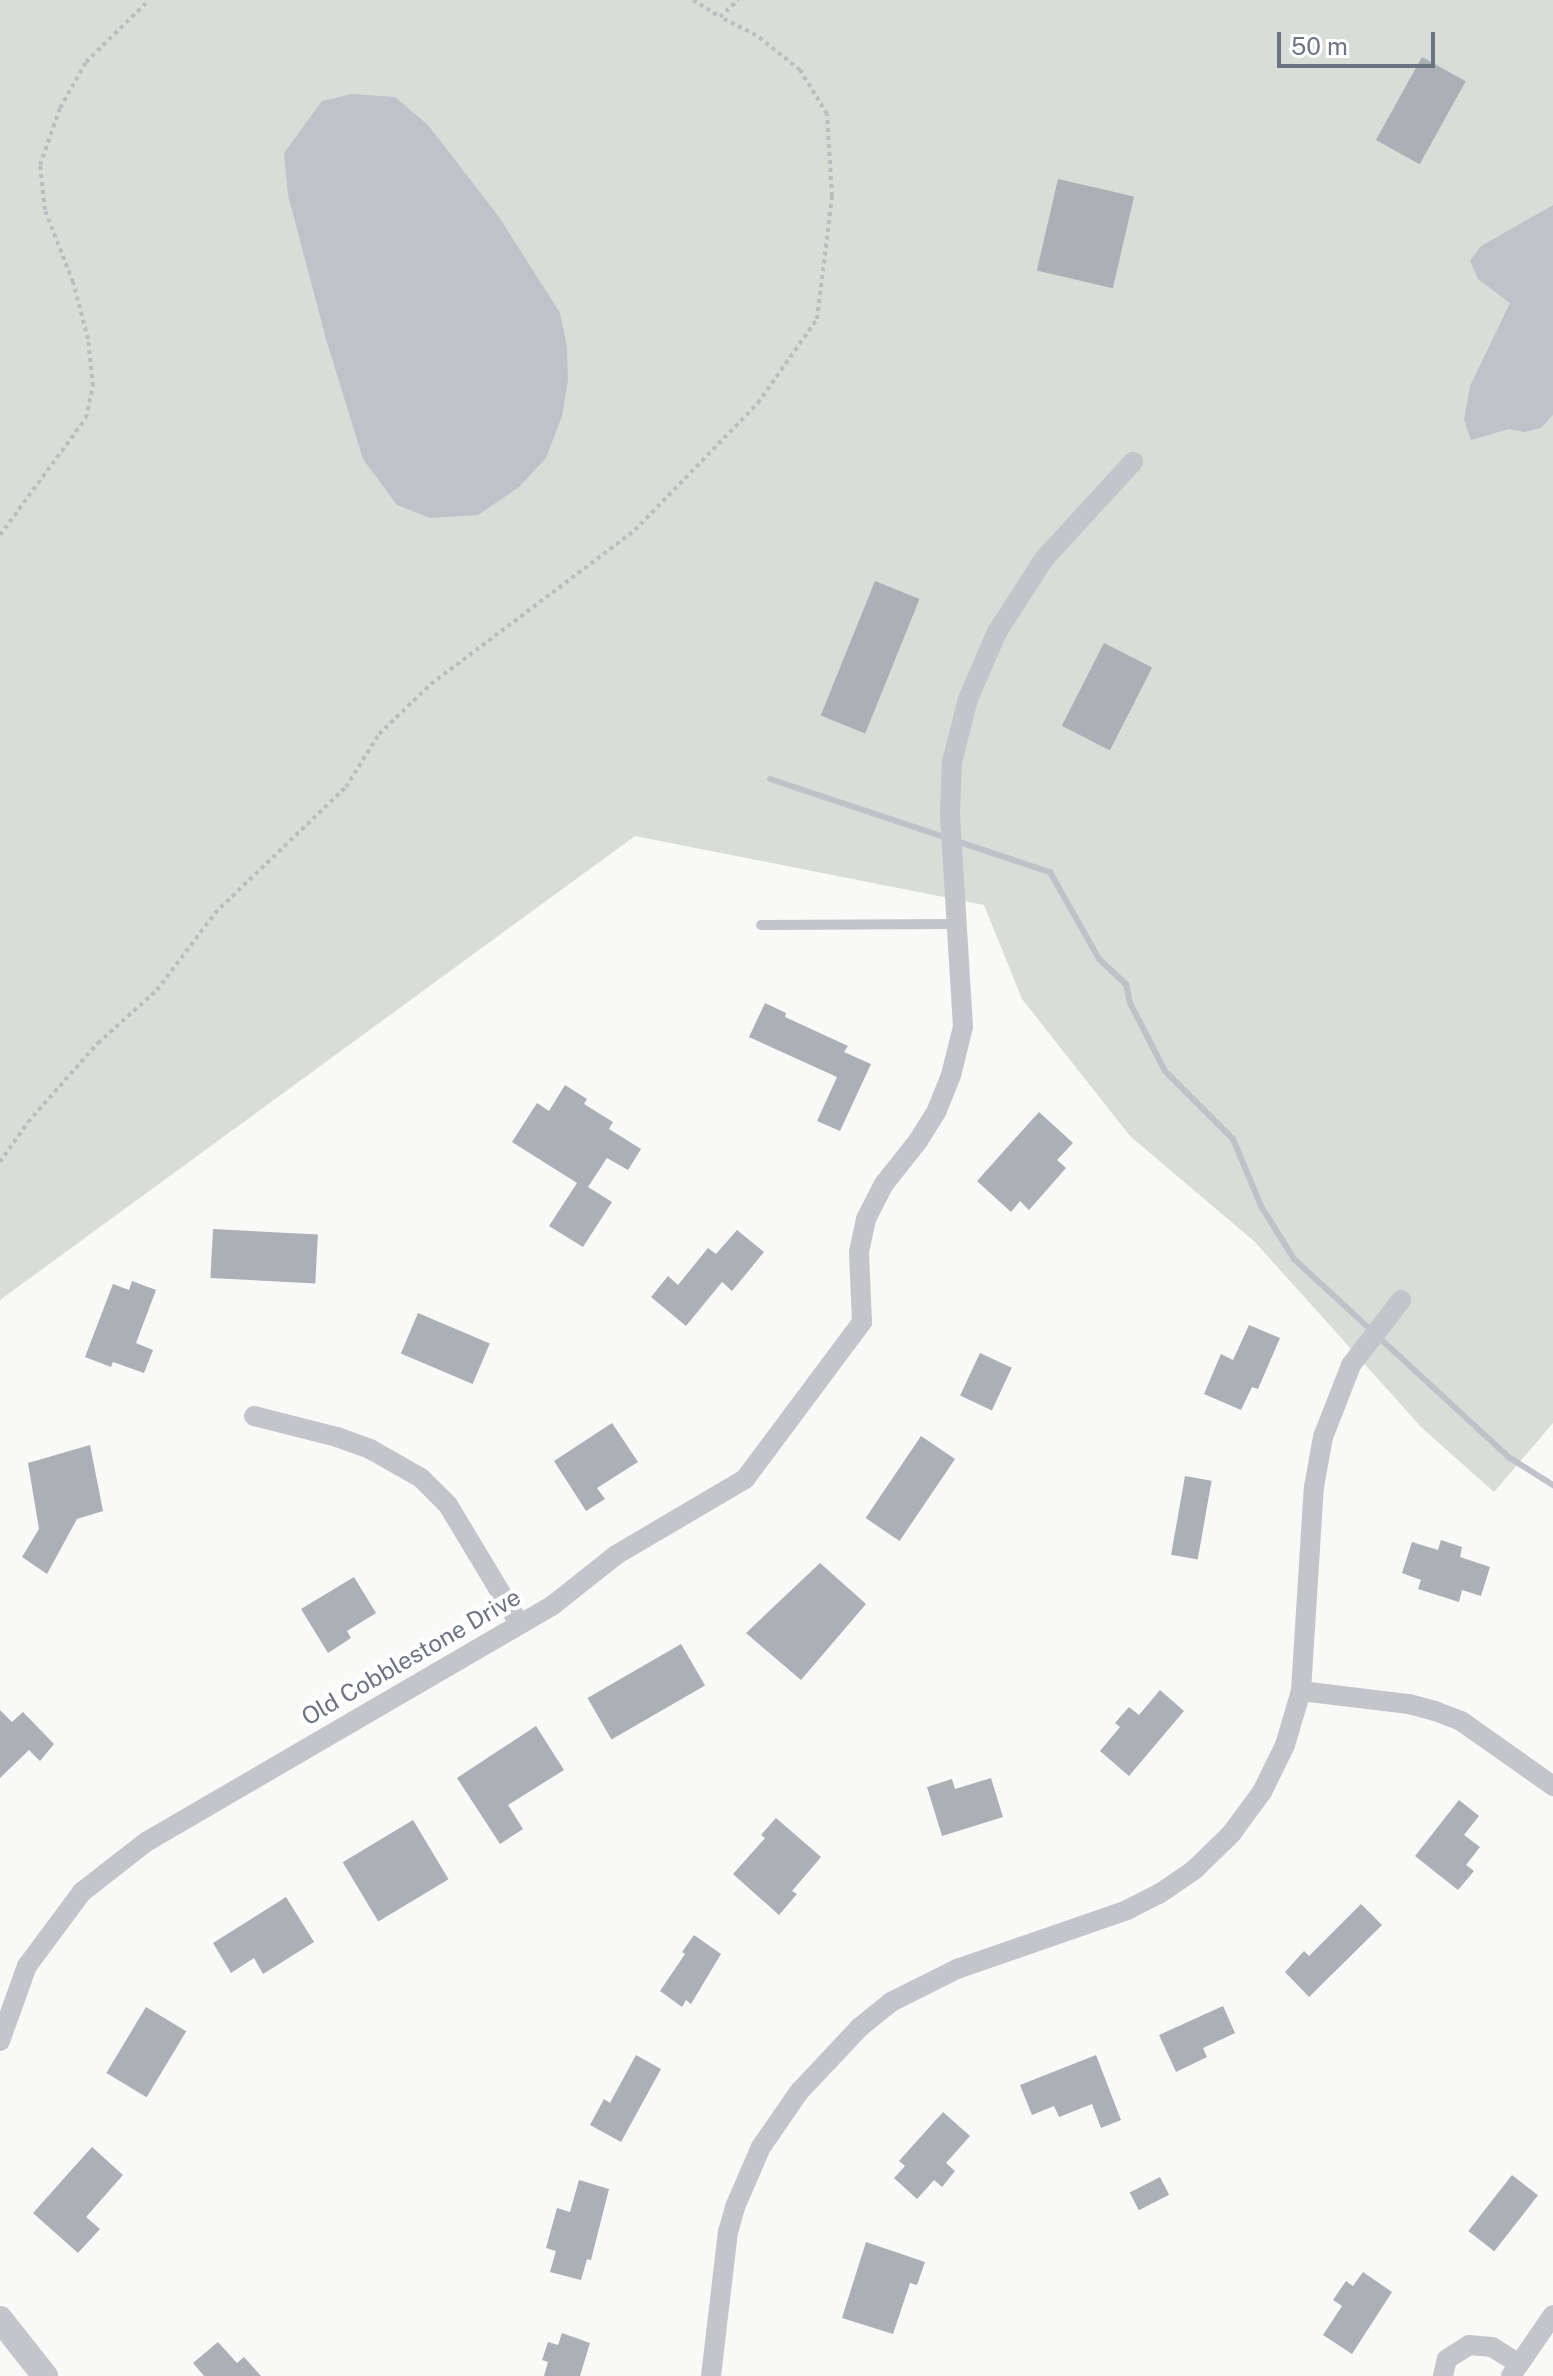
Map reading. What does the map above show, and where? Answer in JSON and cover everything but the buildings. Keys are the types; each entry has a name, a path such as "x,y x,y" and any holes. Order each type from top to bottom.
{"street":[{"path":"958,924 950,813 952,762 968,699 997,632 1044,559 1133,462"},
{"name":"Old Cobblestone Drive","path":"0,2041 27,1966 82,1892 146,1842 553,1605 616,1555 745,1479 862,1322 859,1252 866,1219 884,1184 937,1110 951,1075 963,1027 958,924"},
{"path":"711,2376 728,2232 735,2207 761,2147 799,2092 868,2019 891,2002 957,1969 1127,1910 1159,1894 1194,1870 1231,1834 1262,1792 1285,1745 1301,1691 1314,1487 1323,1437 1351,1365 1401,1300"},
{"path":"254,1416 337,1437 370,1449 421,1478 448,1505 519,1623"},
{"path":"1301,1691 1409,1704 1435,1711 1461,1721 1553,1786"},
{"path":"1443,2376 1447,2359 1469,2345 1492,2347 1515,2370 1553,2315"},
{"path":"0,2319 45,2376"}],"lane":[{"path":"761,925 958,924"}],"path":[{"path":"0,535 86,418 93,386 88,339 73,282 45,210 40,165 60,108 86,62 149,0"},
{"path":"0,1162 28,1122 98,1043 157,990 215,913 346,787 379,734 431,684 635,530 758,403 817,319 832,196 827,114 800,70 756,35 693,0"},
{"path":"720,17 738,0"}],"shaded area":[{"path":"0,0 1553,0 1553,1423 1494,1492 1422,1428 1255,1242 1130,1136 1022,999 984,905 635,836 0,1300"},
{"path":"352,94 395,97 428,125 499,217 560,313 567,347 568,380 562,416 546,458 519,487 478,515 430,518 397,505 363,459 326,339 288,195 284,153 322,101"},
{"path":"1553,205 1553,415 1541,428 1525,432 1509,429 1471,440 1464,420 1470,386 1510,303 1478,279 1470,261 1481,246"}],"waterway":[{"path":"770,779 1050,872 1099,959 1126,984 1130,1003 1165,1071 1233,1139 1261,1206 1294,1259 1510,1458 1553,1485"}]}
